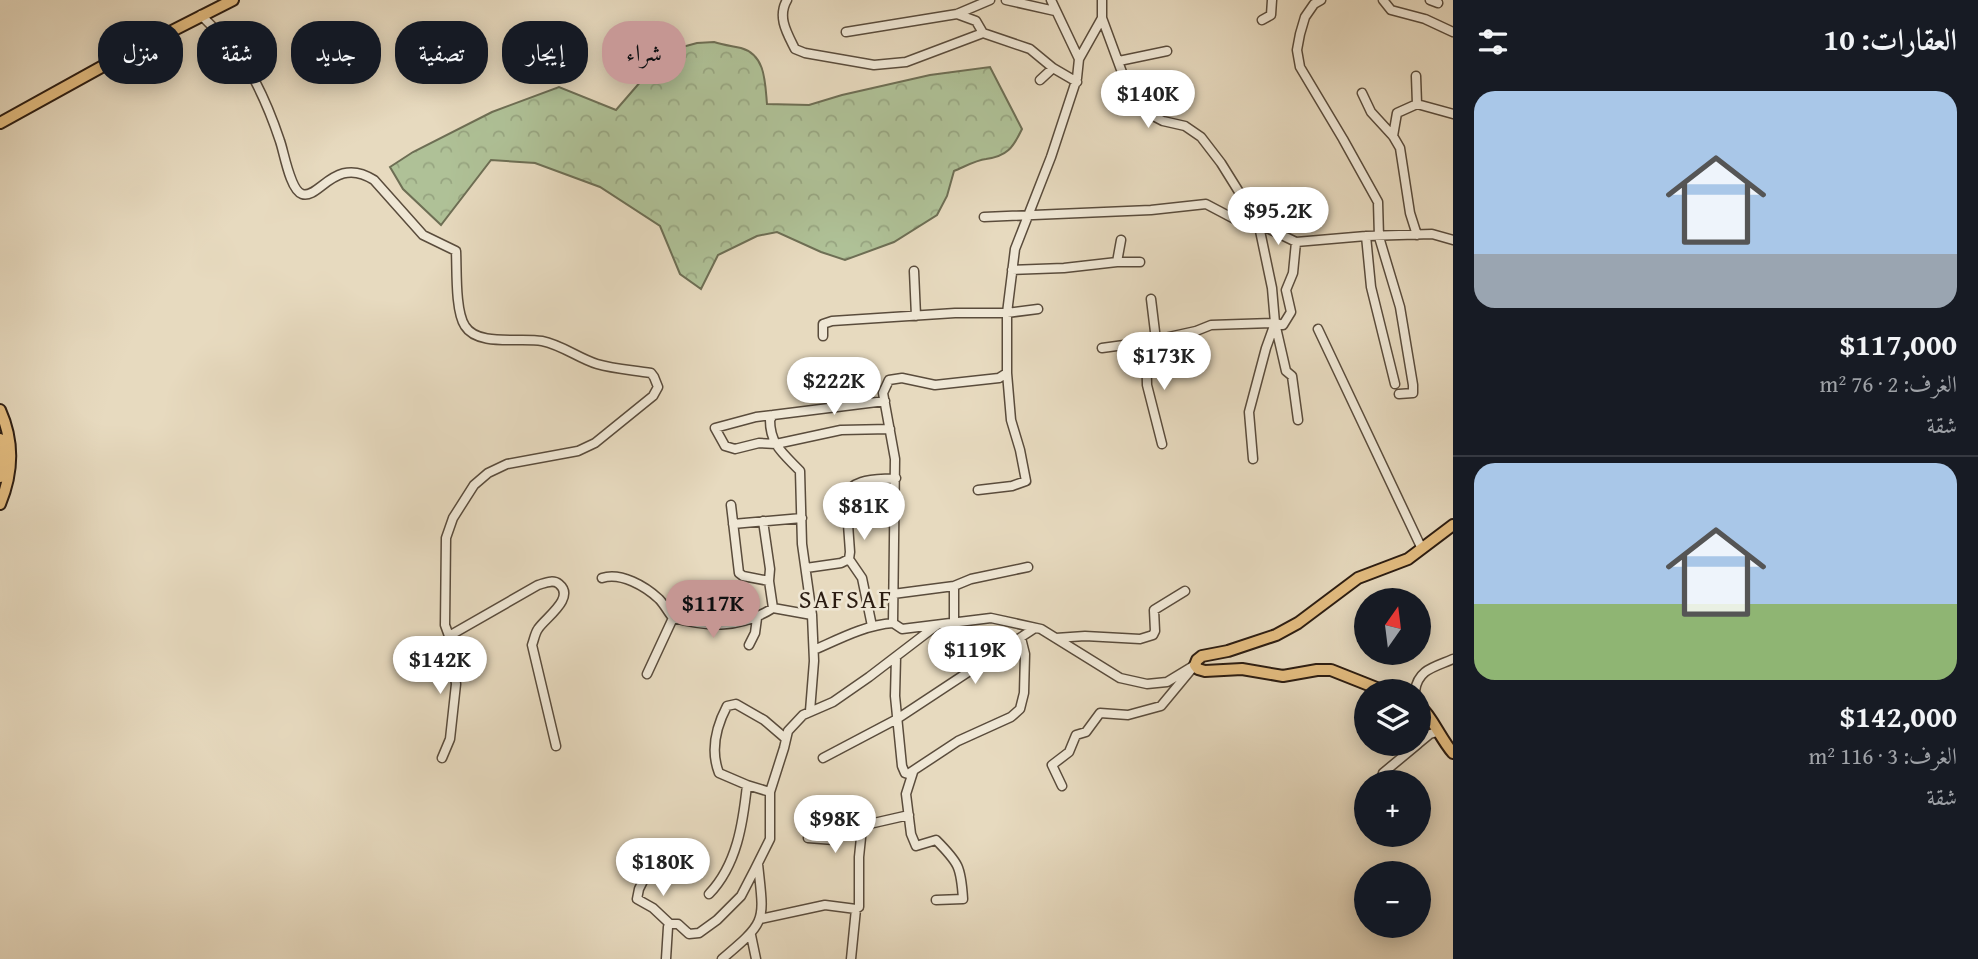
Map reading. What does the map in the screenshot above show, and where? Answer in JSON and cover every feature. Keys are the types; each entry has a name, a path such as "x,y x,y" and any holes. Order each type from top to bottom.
{"main road":[{"path":"0,123 105,65 233,0"},
{"path":"0,410 8,433 10,466 0,504"},
{"path":"0,439 0,477"},
{"path":"1354,679 1331,670 1283,676 1242,669 1205,671 1195,665 1202,656 1228,651 1276,635 1298,623 1358,578 1401,562 1453,525"},
{"path":"1431,721 1453,753"}],"street":[{"path":"787,0 782,9 783,24 795,49 805,53 874,65 906,62 983,33 1030,49 1076,82"},
{"path":"846,32 957,13 990,0"},
{"path":"1006,0 1055,11"},
{"path":"1051,0 1079,59"},
{"path":"1102,0 1102,18 1123,75 1140,109 1163,121 1185,126 1200,137 1221,163 1259,225 1272,288 1275,323 1286,371 1292,376 1298,419"},
{"path":"1262,20 1270,15 1272,0"},
{"path":"1321,0 1314,4 1305,17 1297,50 1300,66 1378,202 1379,237 1400,307 1413,385 1412,393 1399,394"},
{"path":"1383,0 1391,10 1425,19 1453,32"},
{"path":"957,13 976,21 983,33"},
{"path":"201,15 246,63 263,96 281,142 293,185 299,192 304,195 311,194 339,174 365,175 374,180 423,235 456,251 460,313 471,333 491,339 541,341 596,364 651,373 654,377 657,387 653,396 595,443 578,451 508,464 488,473 474,485 453,518 446,538 445,625 456,684 450,739 442,758"},
{"path":"978,490 1012,486 1026,481 1011,420 1007,373 1007,313 1015,249 1051,157 1076,82 1079,59 1102,18"},
{"path":"1119,61 1167,51"},
{"path":"1040,80 1053,68"},
{"path":"1416,76 1417,104"},
{"path":"1362,93 1371,112 1400,148 1410,213 1417,235"},
{"path":"1393,136 1397,113 1417,104 1453,114"},
{"path":"984,218 1206,204 1242,223 1259,225 1296,242 1432,234 1453,240"},
{"path":"1366,236 1371,287 1395,384"},
{"path":"1116,262 1121,240"},
{"path":"1101,348 1156,340 1211,325 1283,325 1291,312 1286,290 1293,274 1296,242"},
{"path":"1012,270 1140,262"},
{"path":"914,271 916,316"},
{"path":"1151,299 1156,340"},
{"path":"823,336 822,324 832,321 955,313 1007,313 1038,309"},
{"path":"1253,459 1249,412 1275,323"},
{"path":"1318,329 1422,549"},
{"path":"1146,342 1147,385 1162,444"},
{"path":"893,623 895,458 883,393 889,380 902,378 935,385 999,378 1007,373"},
{"path":"885,401 756,417 715,428 725,446 735,449 759,443 776,444 841,430 890,429"},
{"path":"774,415 770,420 770,429 776,444 787,460 800,471 802,544 814,650 810,711"},
{"path":"872,626 862,579 849,559 846,496 854,483 895,478"},
{"path":"731,505 739,573 769,581"},
{"path":"733,524 802,518"},
{"path":"763,521 773,608"},
{"path":"806,568 841,563 849,559"},
{"path":"892,594 954,586 971,579 1028,567"},
{"path":"602,578 616,576 632,581 659,599 673,618 701,625 718,625 757,618 773,608 812,615"},
{"path":"449,636 538,585 548,582 561,585 564,593 561,604 537,630 532,645 556,746"},
{"path":"954,586 954,623"},
{"path":"1056,638 1085,636 1140,639 1153,635 1154,610 1185,591"},
{"path":"647,674 673,618"},
{"path":"749,645 758,623 757,618"},
{"path":"814,650 872,626 893,623 902,629 991,618 1035,628 1120,678 1147,684 1167,681 1195,665"},
{"path":"645,877 637,899 653,908 670,924 678,924 689,934 699,933 717,920 741,896 770,839 770,792 788,731 803,715 833,702 937,625"},
{"path":"823,758 897,719 1035,628"},
{"path":"896,657 897,719 902,766 908,774 958,741 1011,718 1020,709 1024,693 1025,654 1021,638"},
{"path":"1418,679 1423,672 1453,659"},
{"path":"1062,786 1052,765 1069,752 1076,735 1086,732 1100,713 1128,715 1161,706 1195,665"},
{"path":"770,792 719,773 714,760 719,722 727,706 736,704 764,720 785,738"},
{"path":"1431,734 1437,732"},
{"path":"1387,770 1403,756"},
{"path":"913,772 906,794 911,834 916,846 936,840 953,857 961,874 963,899 936,900"},
{"path":"709,894 720,883 737,844 747,785"},
{"path":"808,838 834,840 847,830 909,815"},
{"path":"851,959 856,909 859,907 862,828"},
{"path":"722,959 751,935 763,911 758,862"},
{"path":"760,919 825,905 856,909"},
{"path":"666,959 670,924"},
{"path":"751,935 756,959"}],"green space":[{"path":"714,42 741,48 755,57 763,71 767,104 809,105 930,75 990,67 1022,129 1012,146 1004,153 954,171 947,196 937,215 894,242 845,260 777,232 757,236 718,255 701,289 680,274 660,226 600,187 535,163 491,160 441,225 403,189 390,167 413,152 492,112 559,87 616,110 638,84 686,84 686,46"}],"district":[{"name":"SAFSAF","path":"846,598"}]}
